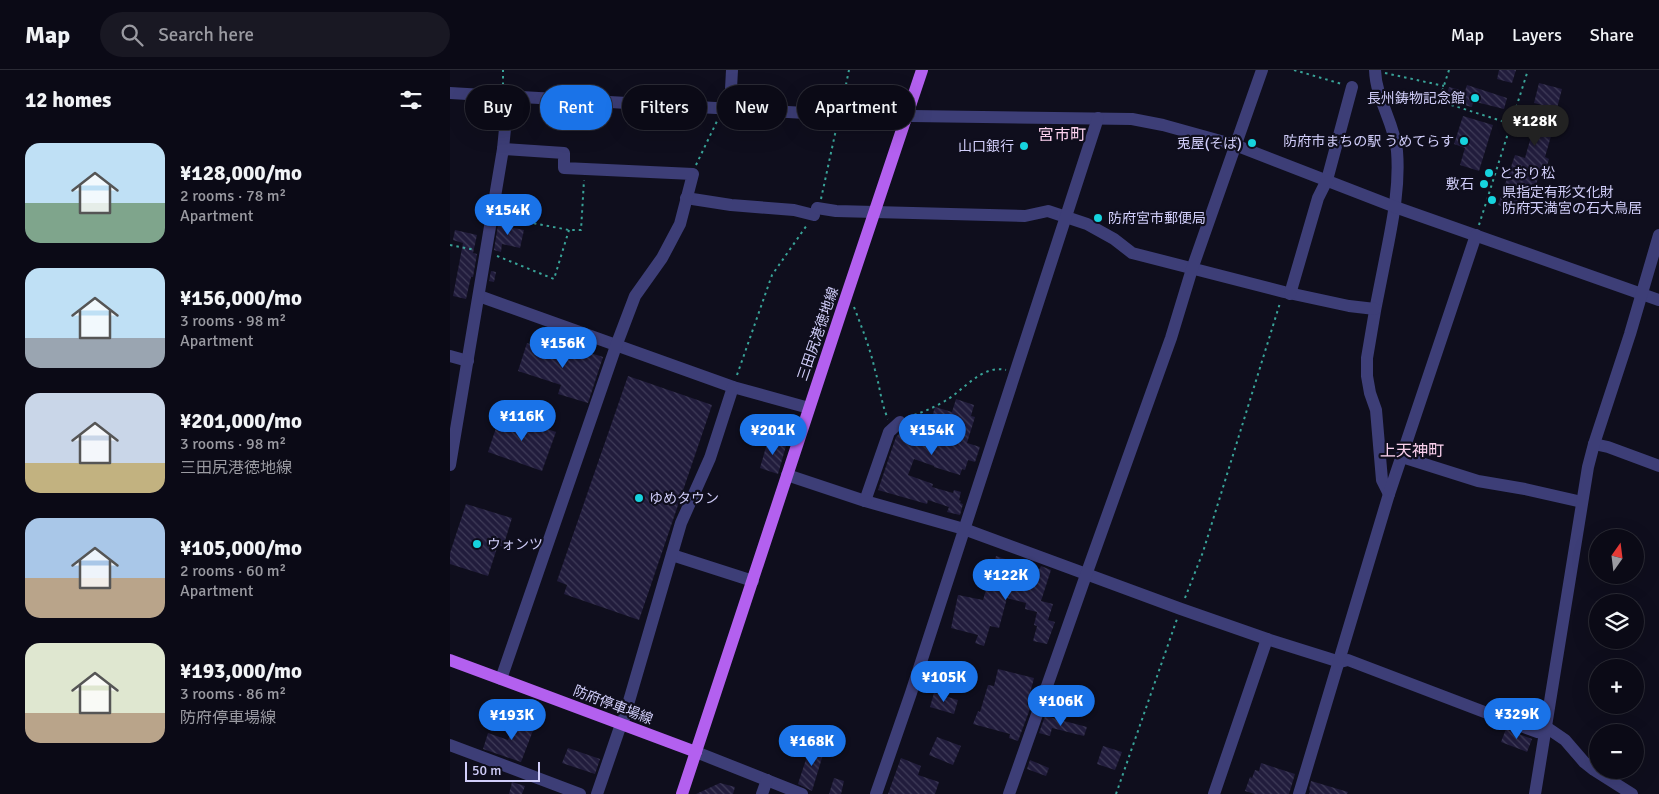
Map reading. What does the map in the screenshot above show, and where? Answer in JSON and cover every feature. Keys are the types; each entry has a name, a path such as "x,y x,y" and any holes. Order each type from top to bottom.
{"main road":[{"name":"三田尻港徳地線","path":"915,90 922,70"},
{"name":"三田尻港徳地線","path":"696,752 753,582 808,408 901,130"},
{"name":"防府停車場線","path":"450,660 620,727 696,752"},
{"path":"682,794 696,752"}],"street":[{"path":"729,85 732,70"},
{"path":"1009,794 1171,338 1192,269 1262,70"},
{"path":"1374,70 1375,83 1384,111 1394,133 1398,173 1395,207 1367,358 1367,376 1376,410 1382,480 1389,494"},
{"path":"1287,293 1318,198 1327,180 1352,87"},
{"path":"450,93 465,94"},
{"path":"530,98 717,108"},
{"path":"915,116 1132,119 1156,124 1235,146 1395,207 1659,300"},
{"path":"876,794 1098,118"},
{"path":"450,465 451,449 468,361 503,150 504,130"},
{"path":"502,679 616,346 635,296 662,258 680,224 693,174 564,168 564,153 503,150"},
{"path":"686,198 731,205 816,212 1025,216 1048,211 1087,224 1114,239 1132,252 1287,293 1349,306 1375,309"},
{"path":"1299,794 1389,494 1476,235"},
{"path":"1535,794 1582,502 1594,444 1659,235"},
{"path":"479,296 733,387 808,408"},
{"path":"450,356 468,361"},
{"path":"597,794 620,727 681,522 710,458 733,387"},
{"path":"865,501 884,442 889,432 896,425"},
{"path":"1594,444 1608,447 1659,466"},
{"path":"1402,457 1478,482 1582,502"},
{"path":"787,475 865,501 964,529 1086,575 1267,639 1340,662 1348,660 1537,732 1545,730 1565,740 1584,762 1632,794"},
{"path":"672,554 753,582"},
{"path":"1214,794 1267,639"},
{"path":"450,745 580,794"},
{"path":"696,752 802,794"},
{"path":"762,794 767,780"}],"path":[{"path":"504,70 505,85"},
{"path":"846,85 849,70"},
{"path":"1294,70 1352,87"},
{"path":"1374,70 1444,86"},
{"path":"1449,70 1439,101 1511,124"},
{"path":"1476,235 1528,70"},
{"path":"693,174 717,120"},
{"path":"733,387 772,275 816,212 836,130"},
{"path":"492,214 569,230 581,230 585,169"},
{"path":"450,245 486,252 554,279 569,230"},
{"path":"1116,794 1203,552 1287,293"},
{"path":"854,307 869,345 880,399 896,425 945,401 979,376 993,371"}],"building":[{"path":"1499,70 1516,70 1512,83 1497,79"},
{"path":"1539,83 1562,89 1556,112 1567,115 1563,131 1553,129 1545,157 1549,159 1545,173 1540,171 1536,185 1532,184 1531,189 1522,186 1514,211 1498,205 1515,155 1525,158 1532,133 1535,134 1542,105 1534,103"},
{"path":"1467,85 1507,98 1504,109 1473,102 1472,107 1451,102 1452,98 1446,96 1449,87 1465,91"},
{"name":"防府市まちの駅 うめてらす","path":"1463,116 1493,125 1479,171 1460,165 1465,148 1454,144"},
{"path":"499,219 507,221 505,226 524,230 520,248 502,244 501,252 494,250"},
{"path":"455,230 477,235 473,253 477,254 473,277 471,277 466,299 453,296 463,243 453,240"},
{"path":"491,271 496,272 494,282 489,281"},
{"path":"553,341 603,357 588,403 558,394 561,385 518,371 527,343 550,350"},
{"path":"628,376 712,405 639,620 564,594 567,585 557,581"},
{"path":"956,399 974,405 971,416 975,417 967,443 980,447 975,462 968,460 965,470 962,469 960,475 914,459 908,475 933,484 932,487 953,493 954,490 961,492 959,500 963,504 960,515 947,512 949,507 928,500 927,504 878,490 896,437 907,425 927,432 935,407 952,412"},
{"path":"501,413 556,432 542,471 488,452"},
{"path":"772,437 780,439 779,443 786,446 778,474 760,468 768,440 771,441"},
{"path":"466,504 512,518 503,547 498,545 488,576 450,564 450,553"},
{"path":"996,556 1039,570 1041,566 1051,570 1041,601 1053,604 1048,620 1055,622 1047,644 1033,641 1037,626 1034,625 1037,612 1025,609 1026,603 1007,598 999,628 990,626 984,646 975,643 978,635 951,628 958,595 983,600"},
{"path":"998,669 1034,678 1027,705 1031,706 1018,741 1009,738 1010,734 973,724 978,711 980,712 988,685 994,686"},
{"path":"934,693 958,700 954,714 930,707"},
{"path":"1045,716 1087,727 1084,736 1052,728 1050,736 1039,733"},
{"path":"530,717 537,720 521,762 483,749 488,733 508,740 514,725"},
{"path":"1506,729 1532,739 1527,752 1501,742"},
{"path":"937,737 961,746 953,765 929,755"},
{"path":"811,744 825,748 812,791 798,784"},
{"path":"1103,746 1122,752 1115,770 1097,764"},
{"path":"568,748 600,759 595,774 562,763"},
{"path":"901,758 921,766 918,775 939,782 935,794 888,794"},
{"path":"1030,760 1049,768 1046,776 1027,769"},
{"path":"1261,763 1295,774 1289,794 1255,794 1245,791 1250,777 1252,778 1255,770 1259,771"},
{"path":"834,778 844,781 841,794 829,794"},
{"path":"1311,781 1348,792 1347,794 1309,794"},
{"path":"512,782 525,786 522,794 509,794"},
{"path":"720,783 735,787 733,794 696,794"}],"place":[{"name":"長州鋳物記念館","path":"1475,98"},
{"name":"防府市まちの駅 うめてらす","path":"1464,141"},
{"name":"兎屋(そば)","path":"1252,143"},
{"name":"山口銀行","path":"1024,146"},
{"name":"とおり松","path":"1489,173"},
{"name":"敷石","path":"1484,184"},
{"name":"県指定有形文化財 防府天満宮の石大鳥居","path":"1492,200"},
{"name":"防府宮市郵便局","path":"1098,218"},
{"name":"ゆめタウン","path":"639,498"},
{"name":"ウォンツ","path":"477,544"}],"district":[{"name":"宮市町","path":"1062,135"},
{"name":"上天神町","path":"1412,451"}]}
